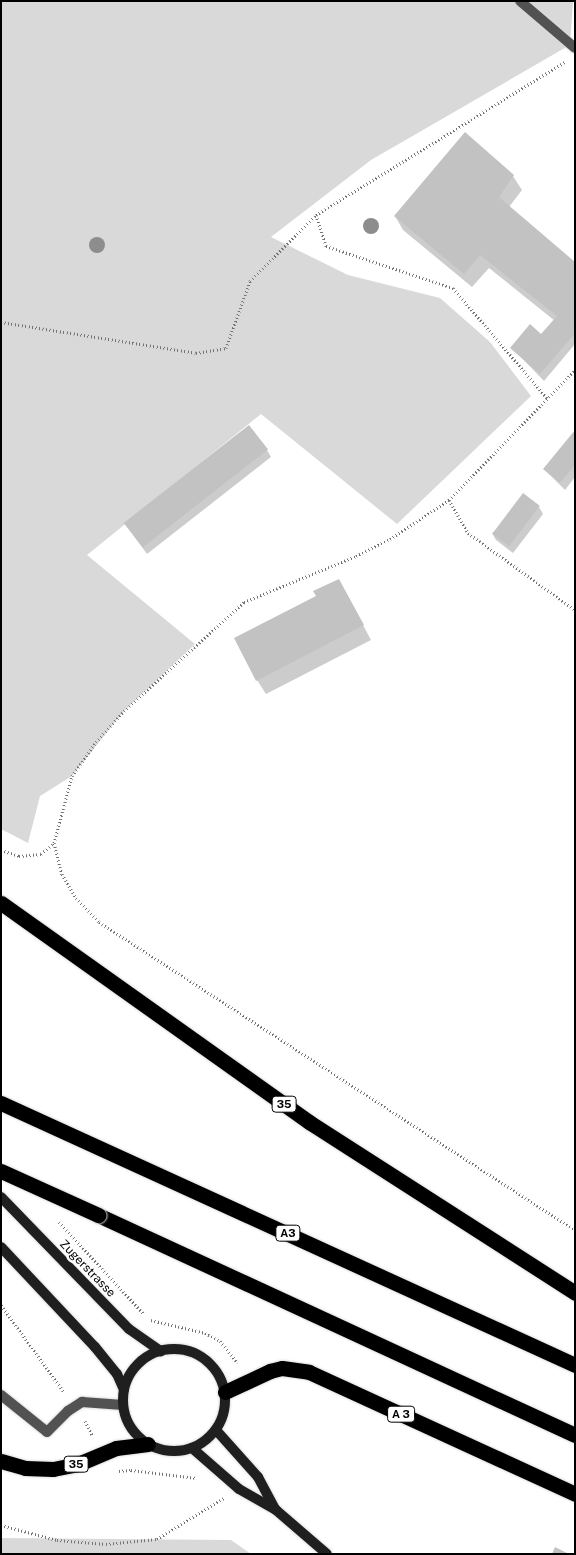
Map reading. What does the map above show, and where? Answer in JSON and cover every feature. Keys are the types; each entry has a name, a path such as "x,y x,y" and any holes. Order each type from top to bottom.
{"highway":[{"name":"35","path":"1,903 309,1122 575,1293"},
{"name":"A3","path":"1,1103 575,1365"},
{"path":"1,1171 575,1435"},
{"name":"A 3","path":"225,1392 248,1378 282,1368 309,1372 575,1494"},
{"name":"35","path":"1,1461 25,1468 53,1469 78,1464 116,1448 148,1444"}],"main road":[{"name":"Zugerstrasse","path":"1,1197 129,1329 161,1351"},
{"path":"1,1247 95,1347 117,1374 124,1390"},
{"path":"178,1350 194,1354 209,1363 219,1376 225,1392 225,1406 216,1430 192,1448 162,1450 148,1444 127,1421 123,1405 124,1390 137,1365 161,1351 178,1350"},
{"path":"216,1430 258,1477 276,1510"},
{"path":"192,1448 239,1489 276,1510 327,1554"}],"street":[{"path":"520,1 575,48"},
{"path":"1,1396 46,1432 68,1411 82,1402 123,1405"}],"path":[{"path":"1,322 196,353 226,348 250,281 316,215 566,61"},
{"path":"316,215 326,246 453,288 547,398"},
{"path":"575,370 449,500 390,539 356,556 244,602 195,644 124,711 72,776 54,843 62,874 76,898 99,922 575,1230"},
{"path":"449,500 468,533 575,610"},
{"path":"1,850 18,856 41,854 54,843"},
{"path":"54,1217 148,1319 205,1333 220,1341 248,1378"},
{"path":"1,1525 57,1540 106,1544 157,1539 239,1489"}],"shaded area":[{"path":"1,1 573,1 570,45 371,160 271,237 348,275 440,298 490,342 531,396 397,524 261,414 87,555 195,644 124,711 72,776 40,796 28,843 1,829"},
{"path":"1,1538 231,1540 251,1554 1,1554"}],"building":[{"path":"465,132 514,175 499,197 575,262 575,333 540,374 510,348 530,324 541,334 557,316 480,255 464,274 394,216"},
{"path":"249,425 268,449 143,547 124,523"},
{"path":"575,430 575,465 560,483 543,469"},
{"path":"523,493 540,506 509,546 492,534"},
{"path":"339,579 364,625 256,681 234,638 316,596 313,591"},
{"path":"555,1547 569,1554 552,1554"}]}
